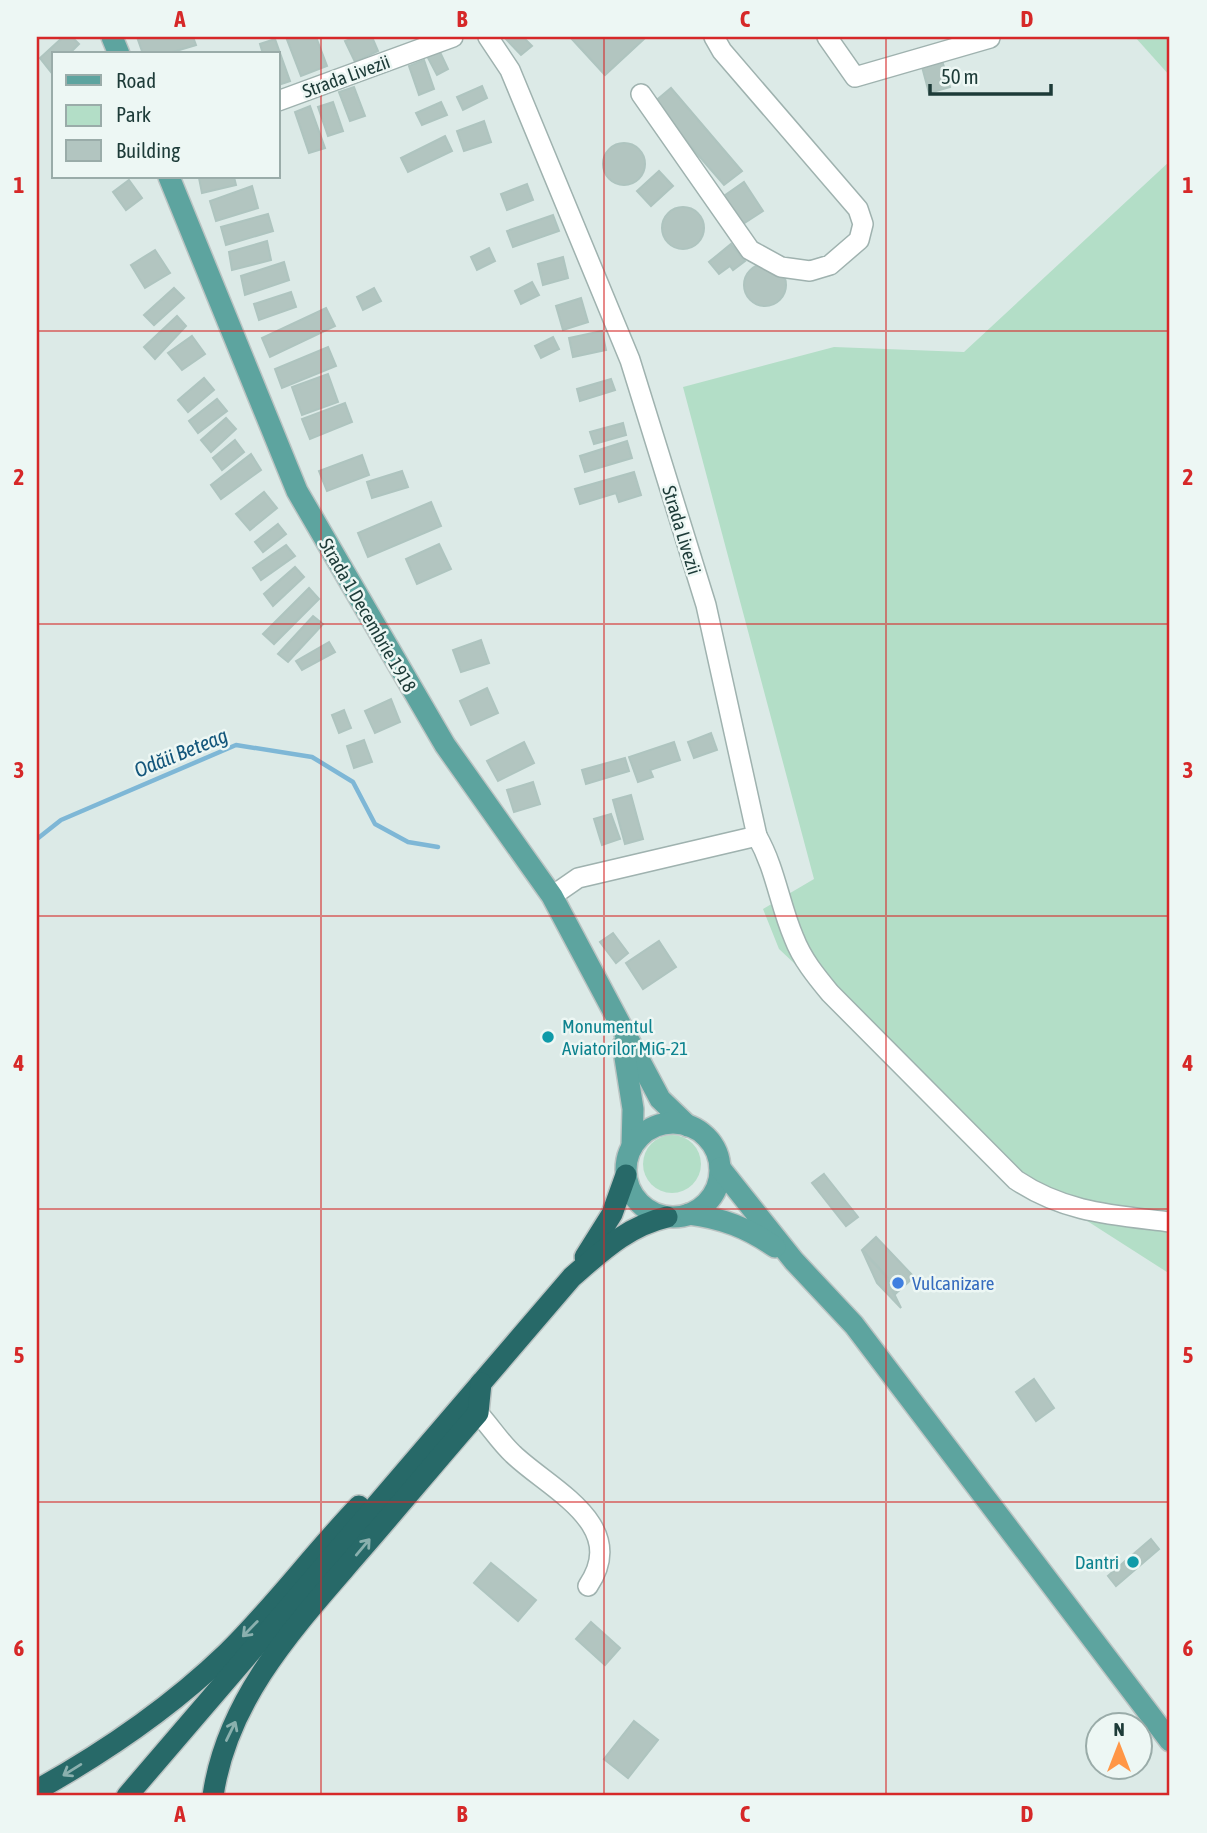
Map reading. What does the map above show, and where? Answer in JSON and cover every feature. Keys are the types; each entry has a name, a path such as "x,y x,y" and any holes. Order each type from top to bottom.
{"highway":[{"path":"127,1796 572,1277 612,1214 626,1175"},
{"path":"572,1277 624,1234 642,1224 667,1217"},
{"path":"213,1796 225,1744 272,1656 304,1614 478,1413 481,1383"},
{"path":"37,1790 125,1735 197,1680 267,1611 341,1525 481,1383"}],"main road":[{"name":"Strada 1 Decembrie 1918","path":"169,178 297,491 445,745 552,896 660,1099 688,1126"},
{"name":"Strada 1 Decembrie 1918","path":"619,1026 631,1089 632,1147"},
{"path":"794,1261 741,1227 710,1217 689,1214 667,1217 652,1212 639,1203 630,1190 626,1175 632,1147 642,1134 656,1126 672,1123 688,1126 711,1142 720,1168 794,1261 854,1325 1170,1741"},
{"path":"689,1214 712,1197 720,1168"}],"street":[{"name":"Strada Livezii","path":"280,100 453,37"},
{"name":"Strada Livezii","path":"488,37 510,71 629,360 706,606 757,836 772,863 794,938 810,969 830,993 1016,1180 1043,1198 1087,1211 1170,1222"},
{"path":"641,94 750,250 781,267 810,271 830,265 859,240 863,225 858,209 722,51 714,37"},
{"path":"827,37 855,77 990,38"},
{"path":"552,896 578,878 757,836"},
{"path":"478,1413 513,1454 582,1509 591,1521 598,1546 597,1573 587,1586"}],"green space":[{"path":"1135,37 1170,37 1170,76"},
{"path":"1170,161 1170,1274 1031,1185 779,949 763,909 814,879 683,387 834,347 964,352"},
{"path":"666,1135 678,1135 693,1143 701,1158 701,1170 693,1185 678,1193 666,1193 651,1185 643,1170 643,1158 651,1143"}],"building":[{"path":"63,37 72,37 79,44 71,52 52,52 51,72 40,58"},
{"path":"137,37 193,37 196,45 173,52 142,52"},
{"path":"286,37 316,37 327,66 301,76"},
{"path":"356,37 372,37 378,51 355,62 345,41"},
{"path":"504,37 523,37 532,46 521,55"},
{"path":"570,37 642,37 644,39 605,75"},
{"path":"275,39 280,52 262,52 260,44"},
{"path":"439,50 448,69 437,75 427,56"},
{"path":"280,53 290,81 280,84"},
{"path":"941,57 950,87 929,93 921,63"},
{"path":"424,60 434,89 419,95 409,66"},
{"path":"482,86 487,98 463,110 457,97"},
{"path":"354,87 365,116 350,121 339,92"},
{"path":"671,88 742,171 724,185 653,103"},
{"path":"333,102 343,131 328,136 318,107"},
{"path":"441,102 447,115 422,125 416,113"},
{"path":"310,106 325,148 309,153 295,112"},
{"path":"484,121 491,142 464,151 457,131"},
{"path":"445,136 452,151 408,172 401,158"},
{"path":"624,143 639,149 645,164 639,179 624,185 609,179 603,164 609,149"},
{"path":"659,171 673,186 651,206 637,191"},
{"path":"199,178 234,178 236,185 202,193"},
{"path":"129,180 142,198 126,210 113,192"},
{"path":"744,182 763,211 740,226 721,198"},
{"path":"527,184 533,200 507,210 501,194"},
{"path":"252,186 258,208 216,221 210,201"},
{"path":"683,207 698,213 704,228 698,243 683,249 668,243 662,228 668,213"},
{"path":"268,214 273,231 226,245 221,227"},
{"path":"553,215 559,231 513,247 507,231"},
{"path":"267,241 271,260 232,270 229,252"},
{"path":"731,244 745,261 733,270 730,266 719,274 709,262"},
{"path":"489,248 495,261 477,270 471,257"},
{"path":"155,250 170,273 145,288 131,265"},
{"path":"563,257 568,278 543,285 538,264"},
{"path":"284,262 289,280 245,295 241,276"},
{"path":"765,264 780,270 786,285 780,300 765,306 750,300 744,285 750,270"},
{"path":"532,282 539,295 521,304 515,291"},
{"path":"174,288 184,298 154,325 144,315"},
{"path":"374,288 381,301 363,310 357,297"},
{"path":"291,292 296,307 259,320 254,304"},
{"path":"581,298 588,322 563,330 556,306"},
{"path":"326,308 335,326 270,357 262,338"},
{"path":"177,316 186,326 155,359 144,347"},
{"path":"602,331 606,350 573,357 569,338"},
{"path":"192,336 205,354 182,370 168,353"},
{"path":"553,337 559,349 541,358 535,346"},
{"path":"328,347 336,366 282,388 275,369"},
{"path":"328,374 338,402 302,415 292,387"},
{"path":"204,378 214,390 188,412 178,400"},
{"path":"611,379 615,390 580,401 577,389"},
{"path":"217,399 227,411 198,433 189,421"},
{"path":"345,403 352,422 310,439 302,419"},
{"path":"226,418 236,429 211,452 201,440"},
{"path":"623,423 626,435 594,444 590,432"},
{"path":"235,440 244,452 222,470 213,458"},
{"path":"627,441 632,458 585,472 580,456"},
{"path":"251,454 261,470 221,499 211,485"},
{"path":"362,455 369,475 327,491 319,471"},
{"path":"402,471 408,487 372,498 367,482"},
{"path":"634,472 641,495 619,502 616,493 580,504 575,489"},
{"path":"264,492 277,508 250,530 236,514"},
{"path":"431,502 441,526 368,557 358,533"},
{"path":"278,524 286,534 263,552 255,542"},
{"path":"439,544 451,569 417,584 406,559"},
{"path":"286,545 295,556 261,580 253,568"},
{"path":"295,567 304,577 273,606 264,594"},
{"path":"309,588 319,599 274,644 263,634"},
{"path":"313,616 323,624 288,662 278,654"},
{"path":"481,640 489,663 461,672 453,650"},
{"path":"329,642 335,652 302,670 296,661"},
{"path":"487,688 498,713 471,725 460,701"},
{"path":"391,699 400,722 375,733 365,711"},
{"path":"344,710 351,728 339,733 332,715"},
{"path":"711,733 717,750 694,758 688,742"},
{"path":"364,740 372,762 354,768 347,746"},
{"path":"524,742 534,763 498,781 487,761"},
{"path":"674,742 680,760 650,770 653,777 638,782 629,757"},
{"path":"625,758 629,771 586,784 582,770"},
{"path":"533,782 540,804 514,812 507,790"},
{"path":"631,795 643,839 625,844 613,800"},
{"path":"611,814 620,839 602,845 594,819"},
{"path":"613,933 628,953 616,963 600,942"},
{"path":"659,941 676,967 643,989 626,963"},
{"path":"824,1174 858,1217 846,1226 812,1183"},
{"path":"876,1237 914,1277 893,1296 882,1284 888,1278 862,1250"},
{"path":"862,1250 885,1275 901,1308 877,1283"},
{"path":"1034,1379 1054,1408 1036,1421 1016,1392"},
{"name":"Dantri","path":"1151,1539 1159,1549 1116,1586 1108,1576"},
{"path":"491,1563 536,1600 518,1621 474,1583"},
{"path":"591,1622 620,1648 605,1665 576,1639"},
{"path":"634,1721 658,1740 628,1778 604,1759"}],"waterway":[{"name":"Odăii Beteag","path":"37,839 61,820 236,745 312,757 353,782 375,824 408,842 438,847"}],"place":[{"name":"Monumentul Aviatorilor MiG-21","path":"548,1037"},
{"name":"Vulcanizare","path":"898,1283"},
{"name":"Dantri","path":"1133,1562"}]}
